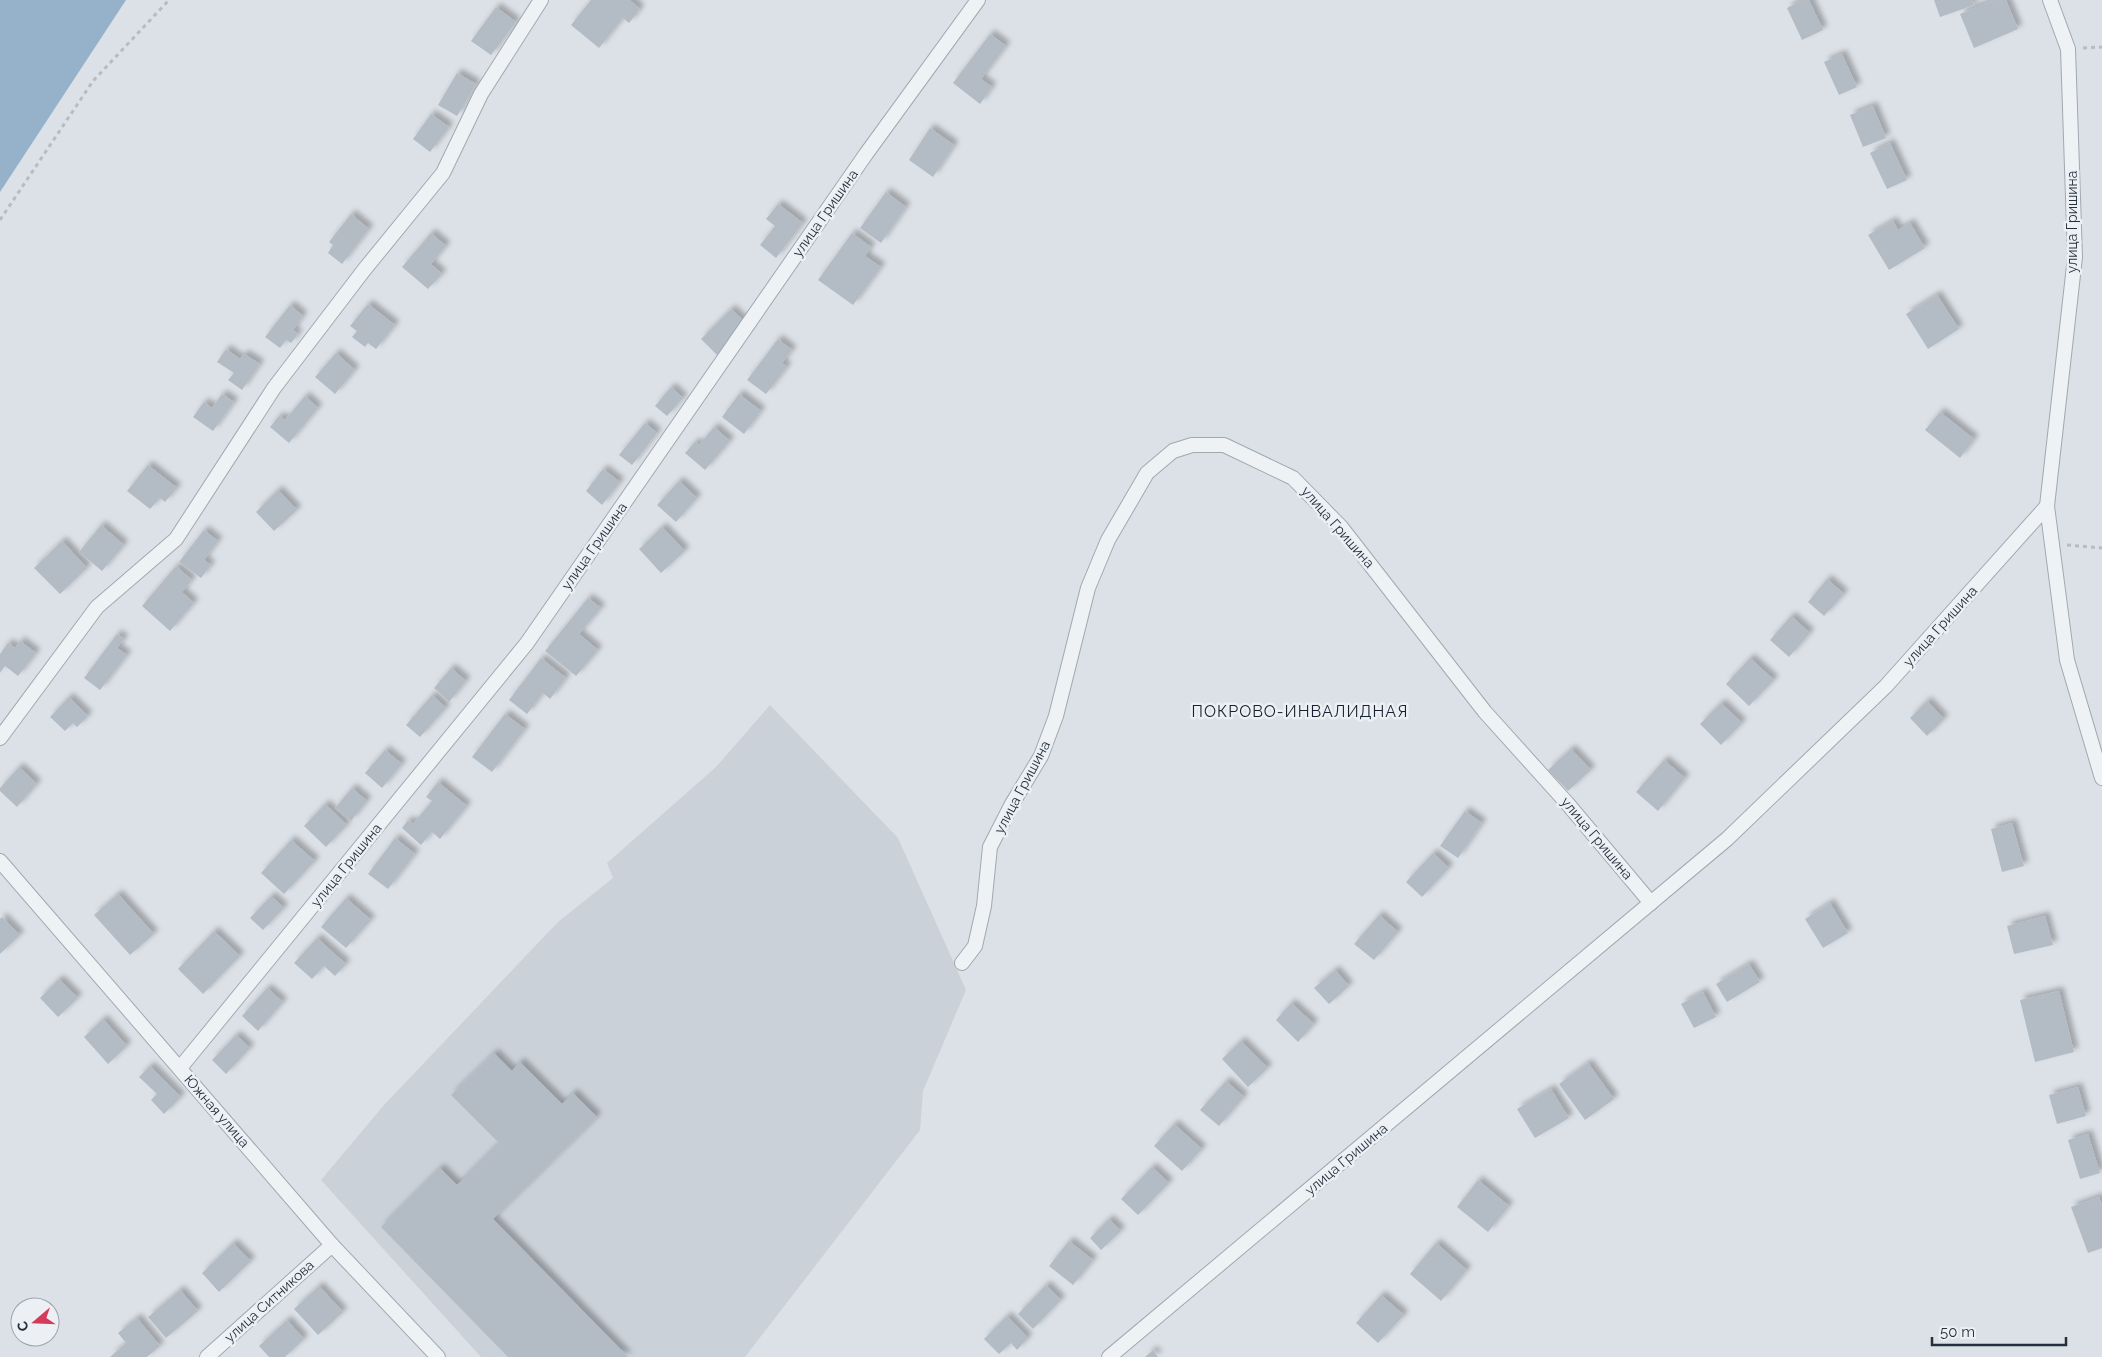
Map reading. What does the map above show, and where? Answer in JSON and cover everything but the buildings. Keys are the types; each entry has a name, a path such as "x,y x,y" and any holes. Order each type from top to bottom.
{"street":[{"path":"0,738 97,607 176,539 274,388 364,270 443,173 481,94 541,0"},
{"name":"улица Гришина","path":"180,1068 528,643 866,154 978,0"},
{"name":"улица Гришина","path":"2050,0 2068,49 2075,257 2047,506 2067,660 2102,778"},
{"name":"улица Гришина","path":"962,963 975,946 984,906 990,847 1012,804 1042,756 1056,716 1088,588 1108,540 1147,473 1173,451 1192,445 1224,446 1293,478 1341,527 1485,712 1567,803 1651,903"},
{"name":"улица Гришина","path":"1109,1357 1727,839 1886,686 2047,506"},
{"name":"Южная улица","path":"0,861 332,1245 438,1357"},
{"name":"улица Ситникова","path":"207,1357 332,1245"}],"path":[{"path":"0,220 92,81 169,0"},
{"path":"2052,544 2102,548"}],"shaded area":[{"path":"770,705 898,838 966,990 923,1091 920,1130 745,1357 481,1357 321,1180 384,1105 558,922 613,878 607,863 716,767"}],"water":[{"path":"0,0 126,0 0,192"}],"district":[{"name":"ПОКРОВО-ИНВАЛИДНАЯ","path":"1300,711"}]}
